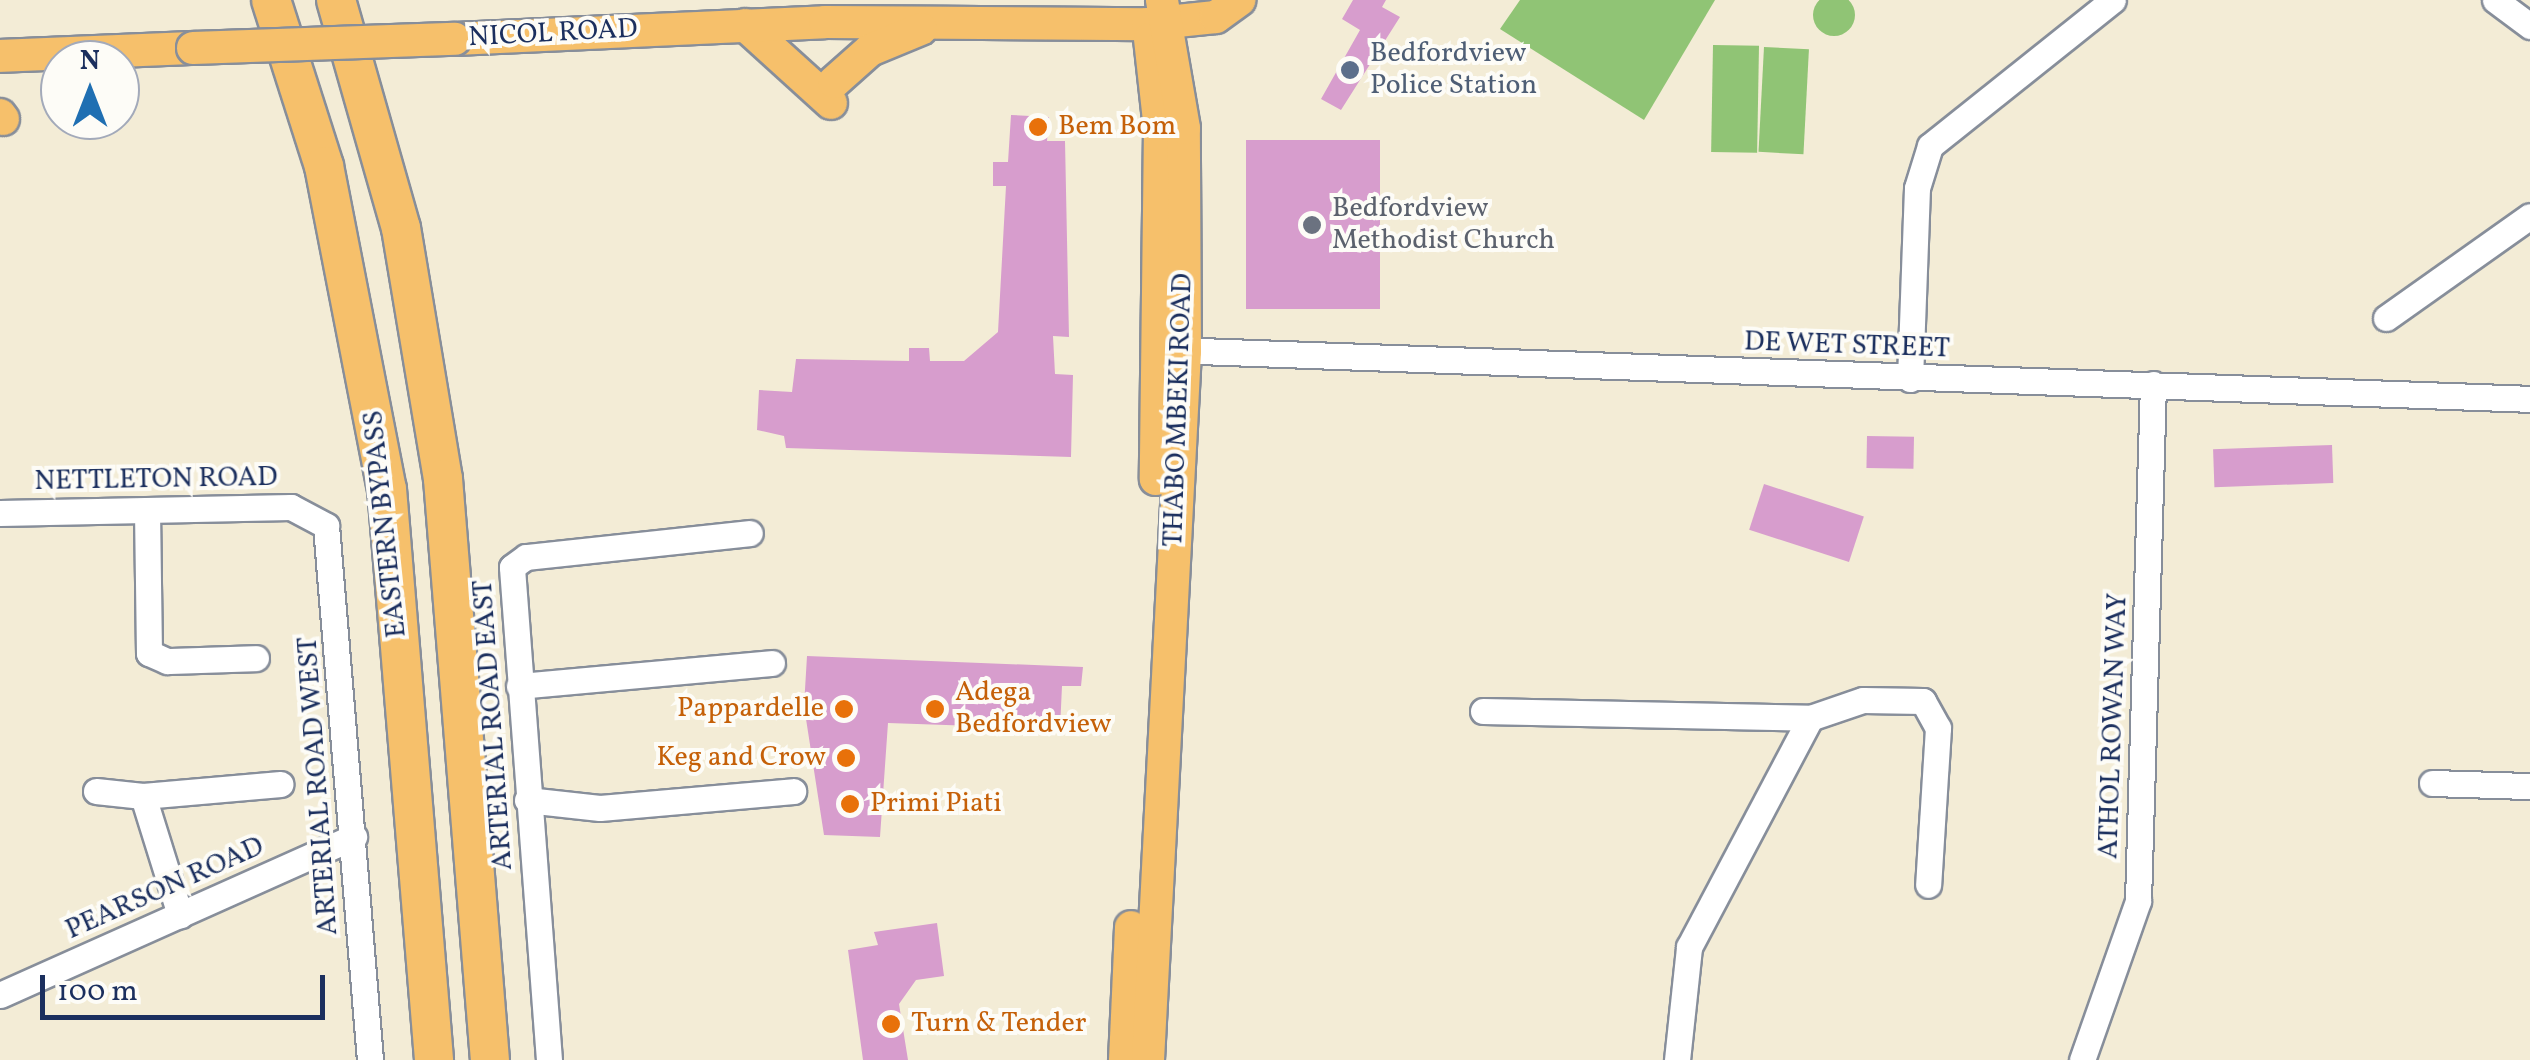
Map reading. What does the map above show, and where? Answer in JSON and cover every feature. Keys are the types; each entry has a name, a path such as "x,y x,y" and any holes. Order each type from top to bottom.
{"highway":[{"name":"EASTERN BYPASS","path":"271,0 324,166 387,490 434,1060"},
{"name":"EASTERN BYPASS","path":"336,0 402,228 443,479 490,1060"}],"main road":[{"path":"794,0 738,26 832,93 870,50 935,24"},
{"path":"1153,8 1228,8"},
{"name":"NICOL ROAD","path":"0,56 738,26 838,11 935,24 1049,9 1107,21 1153,8"},
{"name":"THABO MBEKI ROAD","path":"1153,8 1165,65 1173,350 1154,758"},
{"path":"1165,65 1228,8"},
{"name":"THABO MBEKI ROAD","path":"1154,758 1152,577 1156,478 1173,350"},
{"path":"1125,1060 1137,1012 1154,758"},
{"path":"1137,1012 1148,1060"}],"street":[{"path":"1910,379 1916,188 1930,146 2113,0"},
{"path":"2495,0 2530,26"},
{"path":"2386,318 2530,216"},
{"name":"DE WET STREET","path":"1173,350 2530,399"},
{"name":"ATHOL ROWAN WAY","path":"2082,1060 2138,901 2153,384"},
{"path":"147,510 149,653 167,661 256,658"},
{"name":"NETTLETON ROAD","path":"0,514 147,510 313,513"},
{"name":"ARTERIAL ROAD WEST","path":"313,513 330,537 370,1060"},
{"name":"ARTERIAL ROAD EAST","path":"549,1060 519,686 517,560 750,533"},
{"path":"519,686 772,664"},
{"path":"1482,711 1810,718 1879,698 1932,708 1928,885"},
{"path":"1676,1060 1678,982 1717,883 1810,718"},
{"path":"2432,783 2530,786"},
{"path":"96,790 143,796 280,784"},
{"path":"527,800 600,808 793,790"},
{"path":"143,796 180,915"},
{"name":"PEARSON ROAD","path":"0,995 354,837"}],"green space":[{"path":"1834,-6 1849,0 1855,15 1849,30 1834,36 1819,30 1813,15 1819,0"},
{"path":"1520,0 1715,0 1644,120 1500,29"},
{"path":"1713,45 1759,46 1757,153 1711,152"},
{"path":"1764,47 1809,49 1803,154 1759,152"}],"building":[{"name":"Bedfordview Police Station","path":"1353,0 1386,0 1382,7 1400,17 1341,110 1321,99 1360,30 1342,19"},
{"path":"1011,115 1049,117 1047,141 1065,141 1069,337 1053,336 1055,374 1073,375 1071,457 786,448 784,436 757,430 759,390 792,392 796,359 909,361 909,348 929,348 930,361 964,361 998,332 1006,186 993,186 993,162 1008,162"},
{"name":"Bedfordview Methodist Church","path":"1246,140 1380,140 1380,309 1246,309"},
{"path":"1867,436 1914,437 1913,469 1866,468"},
{"path":"2332,445 2333,483 2214,487 2213,449"},
{"path":"1764,484 1864,516 1849,562 1749,530"},
{"path":"807,656 1083,667 1081,686 1062,686 1060,729 888,723 880,837 824,835 804,706"},
{"path":"937,923 944,976 916,980 899,1004 908,1060 863,1060 848,950 878,945 874,932"}],"place":[{"name":"Bedfordview Police Station","path":"1350,70"},
{"name":"Bem Bom","path":"1038,127"},
{"name":"Bedfordview Methodist Church","path":"1312,225"},
{"name":"Pappardelle","path":"844,709"},
{"name":"Adega Bedfordview","path":"935,709"},
{"name":"Keg and Crow","path":"846,758"},
{"name":"Primi Piati","path":"850,804"},
{"name":"Turn & Tender","path":"891,1024"}]}
